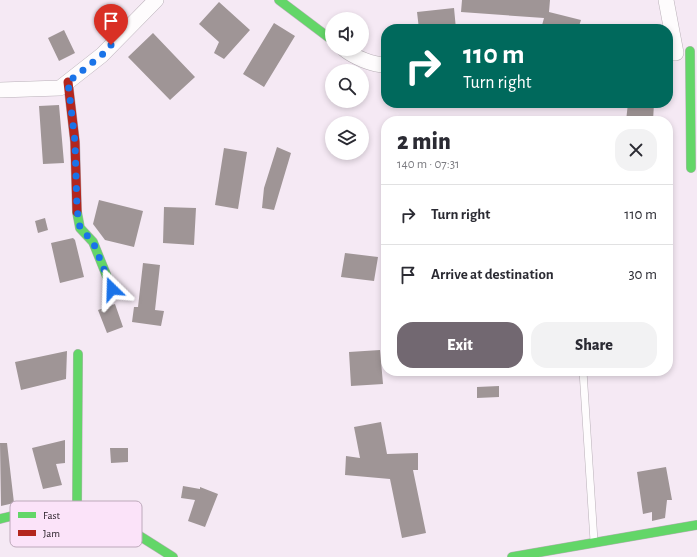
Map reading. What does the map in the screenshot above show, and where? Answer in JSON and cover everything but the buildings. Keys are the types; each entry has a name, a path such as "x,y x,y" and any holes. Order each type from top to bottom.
{"street":[{"path":"0,90 60,88 102,55 156,0"},
{"path":"279,0 325,35"},
{"path":"666,0 683,52 691,168"},
{"path":"356,56 381,65"},
{"path":"68,82 75,142 77,209 80,228 93,242 112,289"},
{"path":"77,501 78,354"},
{"path":"0,519 10,517"},
{"path":"512,557 697,525"},
{"path":"142,540 168,556"}],"lane":[{"path":"583,376 594,543"}],"traffic: fast":[{"path":"279,0 325,35"},
{"path":"690,51 691,168"},
{"path":"77,212 80,228 93,242 112,289"},
{"path":"77,501 78,354"},
{"path":"0,519 10,517"},
{"path":"512,557 697,525"},
{"path":"142,538 173,557"}],"traffic: jam":[{"path":"68,82 75,142 77,212"}],"route":[{"path":"111,45 102,55 68,82 75,142 77,209 80,228 93,242 112,289"}]}
